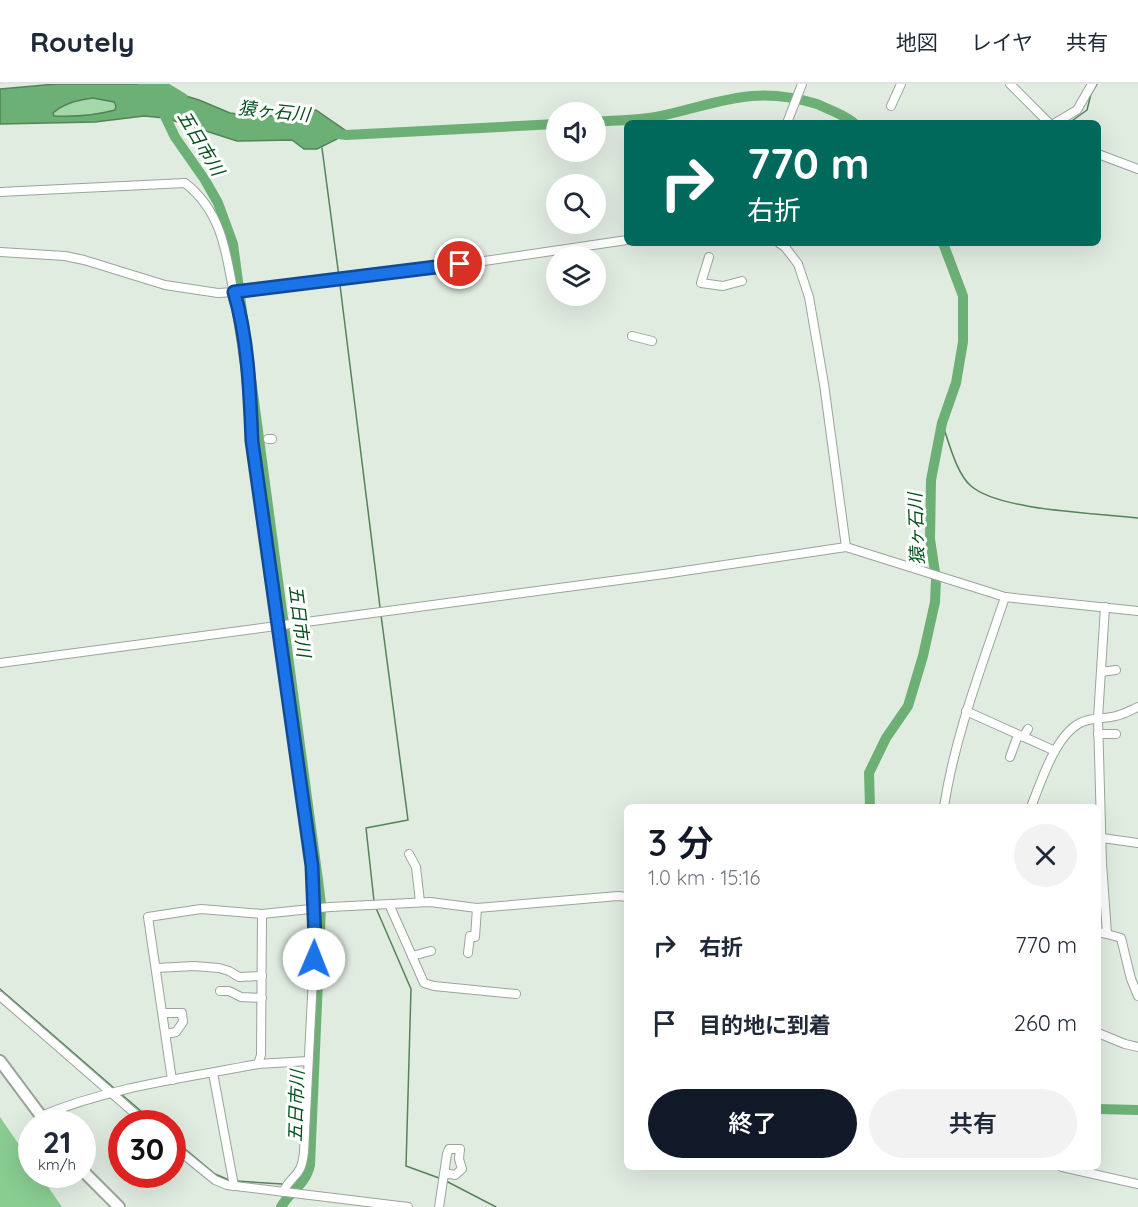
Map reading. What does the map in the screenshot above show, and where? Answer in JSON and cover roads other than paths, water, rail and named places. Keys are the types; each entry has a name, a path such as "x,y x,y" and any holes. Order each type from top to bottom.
{"highway":[{"path":"0,1061 37,1110"},
{"path":"96,1184 119,1207"}],"street":[{"path":"788,120 802,84"},
{"path":"891,106 901,84"},
{"path":"1010,84 1046,120"},
{"path":"1060,120 1077,110 1092,84"},
{"path":"1101,155 1137,168"},
{"path":"0,192 185,183 208,207 229,258 250,395 252,441 312,866 315,909 302,1166 299,1174 285,1192"},
{"path":"0,252 65,256 165,285 218,293 252,291 437,268 624,240"},
{"path":"784,246 798,264 809,297 824,384 846,547"},
{"path":"709,257 701,283 723,286 742,281"},
{"path":"632,336 652,341"},
{"path":"0,663 292,622 664,574 846,547 1005,597 1138,611"},
{"path":"945,804 955,750 966,711 1005,597"},
{"path":"1101,804 1098,718 1105,607"},
{"path":"1101,672 1116,670"},
{"path":"1032,804 1055,751 1080,723 1117,716 1138,707"},
{"path":"966,711 1055,751"},
{"path":"1010,756 1020,736 1028,729"},
{"path":"1098,734 1116,734"},
{"path":"1101,812 1101,850"},
{"path":"1102,838 1138,843"},
{"path":"409,854 416,867 420,902"},
{"path":"1101,873 1107,934"},
{"path":"172,1080 148,917 201,909 262,914 330,907 420,902 477,908 624,897"},
{"path":"389,904 424,982 434,986 516,994"},
{"path":"468,953 470,936 474,937 477,908"},
{"path":"258,1064 261,1055 262,914"},
{"path":"1101,933 1121,938 1131,979 1138,996"},
{"path":"412,956 430,951"},
{"path":"156,968 194,966 219,968 239,977 262,975"},
{"path":"220,991 229,991 240,997 262,998"},
{"path":"0,996 131,1110"},
{"path":"162,1013 182,1013 183,1022 176,1032 166,1034"},
{"path":"1101,1034 1138,1047"},
{"path":"59,1110 67,1105 111,1093 172,1080 258,1064 308,1061"},
{"path":"213,1073 234,1186"},
{"path":"186,1157 214,1180 234,1186 408,1207"},
{"path":"1075,1170 1138,1184"},
{"path":"439,1207 444,1173"}],"waterway":[{"path":"1073,120 1087,110 1091,94 1097,84"},
{"name":"猿ヶ石川","path":"142,87 163,86 183,98"},
{"name":"猿ヶ石川","path":"633,120 754,96 794,98 817,104 849,120"},
{"name":"五日市川","path":"159,108 218,203 233,244 321,904 310,1165 305,1178 281,1207"},
{"name":"猿ヶ石川","path":"606,121 624,120"},
{"name":"猿ヶ石川","path":"332,133 346,135 546,125"},
{"path":"322,148 339,277"},
{"name":"猿ヶ石川","path":"870,804 869,773 886,738 908,706 923,656 935,602 936,579 930,539 931,480 942,423 956,383 963,342 963,296 944,246"},
{"path":"340,285 380,607"},
{"path":"942,423 961,473 971,486 985,494 1004,501 1050,510 1138,518"},
{"path":"374,901 366,828 408,820 381,615"},
{"path":"376,908 411,989 406,1166 439,1178"},
{"path":"0,989 114,1088"},
{"path":"120,1093 140,1110"},
{"name":"猿ヶ石川","path":"1101,1109 1138,1110"},
{"path":"186,1150 215,1174 229,1180"},
{"path":"236,1181 282,1184"},
{"path":"446,1181 496,1207"},
{"name":"五日市川","path":"293,1185 301,1185"}]}
